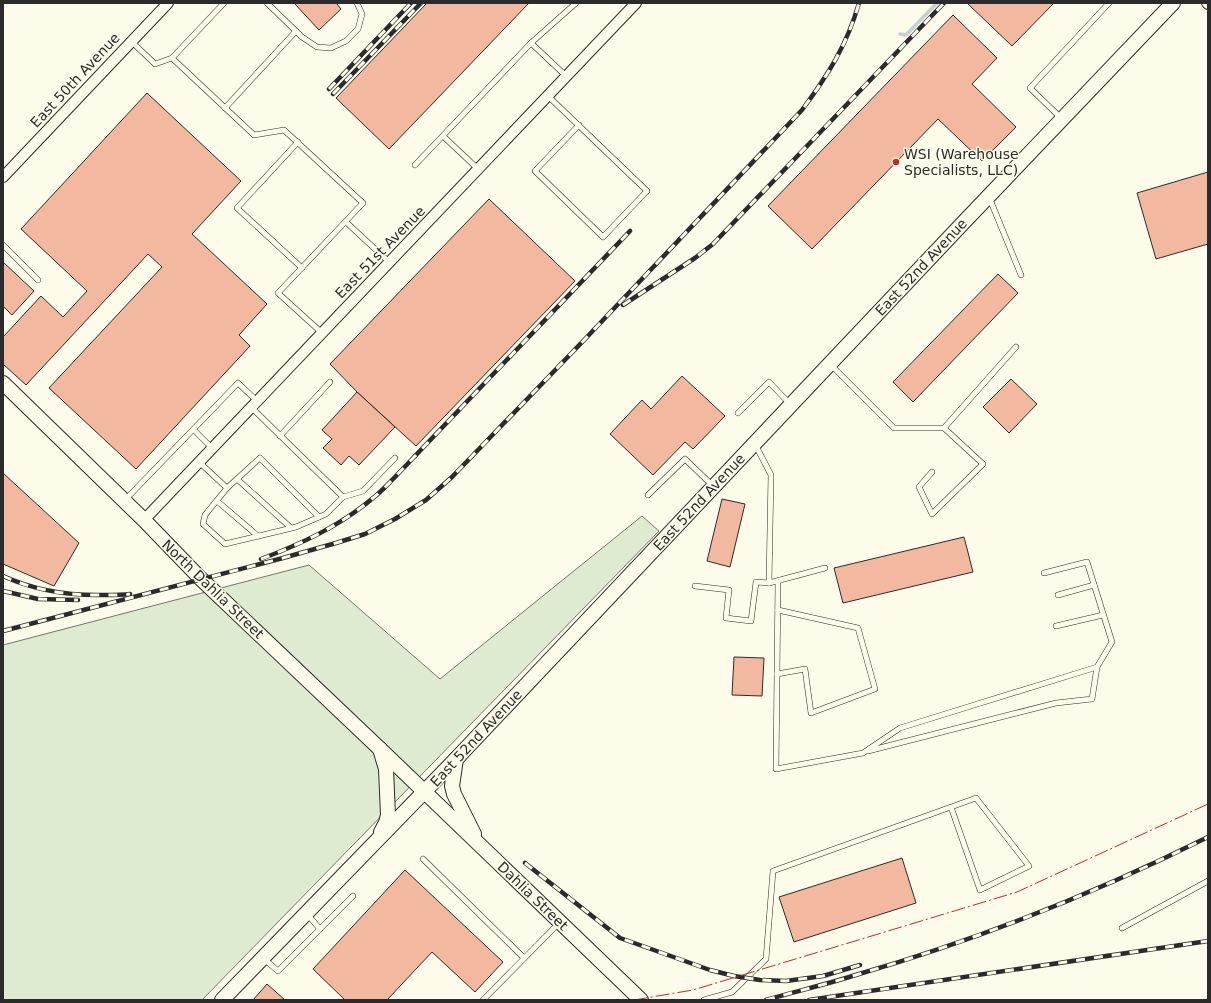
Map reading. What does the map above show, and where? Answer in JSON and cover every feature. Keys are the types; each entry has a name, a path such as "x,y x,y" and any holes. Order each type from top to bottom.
{"street":[{"name":"East 50th Avenue","path":"3,177 168,3"},
{"name":"East 51st Avenue","path":"144,520 636,3"},
{"name":"East 52nd Avenue","path":"222,1000 425,792 790,405 1173,3"},
{"name":"North Dahlia Street","path":"3,383 144,520 201,579 425,792"},
{"path":"372,846 386,823 388,815 386,769 380,749"},
{"path":"456,759 452,786 454,794 474,836 487,852"},
{"name":"Dahlia Street","path":"425,792 641,1000"}],"lane":[{"path":"131,41 155,64 172,58 224,3"},
{"path":"267,3 296,31 317,47 331,48 346,41 358,29 362,14 357,3"},
{"path":"415,165 531,43 576,3"},
{"path":"1062,119 1030,88 1109,3"},
{"path":"225,108 296,31"},
{"path":"531,43 566,76"},
{"path":"172,58 254,135 284,130 363,203 278,293 322,334"},
{"path":"548,96 579,125 647,191 603,237 534,171 579,125"},
{"path":"443,136 478,170"},
{"path":"298,142 237,208 302,268"},
{"path":"989,196 1021,275"},
{"path":"346,222 389,262"},
{"path":"3,245 38,280"},
{"path":"944,428 1016,347"},
{"path":"830,364 894,428 944,428 984,464 932,514 919,487 932,472"},
{"path":"280,436 330,382"},
{"path":"738,413 769,382 790,405"},
{"path":"124,501 238,383 280,436 343,497"},
{"path":"194,430 212,448"},
{"path":"754,443 770,475 768,583"},
{"path":"319,517 260,458 227,488 205,515 203,524 225,544 296,527 326,514 343,497 363,491 396,458"},
{"path":"648,495 685,459 714,486"},
{"path":"199,462 227,488"},
{"path":"237,479 290,528"},
{"path":"217,500 258,536"},
{"path":"778,581 776,769 863,752 1056,703 1092,699 1097,667 1112,642 1086,562 1044,573"},
{"path":"695,586 729,590 726,618 751,621 756,582 768,583 778,581 825,568"},
{"path":"1058,595 1094,585"},
{"path":"777,674 805,669 812,713 875,689 858,628 778,610"},
{"path":"1056,626 1103,615"},
{"path":"863,752 900,728 1097,667"},
{"path":"704,1000 732,992 766,959 773,871 951,806 976,798 1029,866 980,890 951,806"},
{"path":"423,859 524,958"},
{"path":"1122,928 1208,881"},
{"path":"263,958 278,971 354,896"},
{"path":"306,914 320,929"},
{"path":"483,1000 560,922"}],"green space":[{"path":"642,516 659,531 202,1000 3,1000 3,645 309,565 440,679"}],"building":[{"path":"294,3 336,3 341,9 319,30"},
{"path":"427,3 529,3 389,149 336,98"},
{"path":"967,3 1054,3 1012,46"},
{"path":"953,15 997,58 972,84 1016,127 982,161 938,119 812,249 768,206"},
{"path":"147,93 241,181 192,234 267,304 239,335 250,346 136,469 49,388 162,267 148,254 26,385 3,364 3,337 41,296 63,317 87,291 21,229"},
{"path":"1208,172 1208,244 1156,259 1137,193"},
{"path":"489,199 575,281 416,446 357,392 330,364"},
{"path":"3,262 34,291 12,315 3,306"},
{"path":"998,274 1018,293 913,402 893,382"},
{"path":"682,376 725,416 693,449 685,442 653,475 610,434 642,400 651,409"},
{"path":"1011,379 1037,404 1009,433 983,407"},
{"path":"357,392 395,427 359,465 349,456 341,465 323,448 332,439 322,430"},
{"path":"3,473 79,543 54,586 3,564"},
{"path":"722,499 745,504 730,567 707,561"},
{"path":"964,537 973,572 843,603 834,568"},
{"path":"734,657 764,658 762,696 732,695"},
{"path":"902,858 916,903 794,942 779,897"},
{"path":"405,870 503,962 475,992 432,952 387,1000 345,1000 313,969"},
{"path":"267,984 285,1000 253,1000"}],"waterway":[{"path":"900,34 906,35 937,3"}],"railway":[{"path":"329,89 411,3"},
{"path":"333,94 421,3"},
{"path":"3,631 336,543 365,534 395,519 426,500 452,477 587,337 802,110 828,72 843,46 859,3"},
{"path":"623,305 695,258 713,244 944,3"},
{"path":"261,559 291,547 334,526 379,493 630,231"},
{"path":"3,576 53,592 79,595 130,594"},
{"path":"3,591 38,599 78,600"},
{"path":"766,1000 836,981 948,946 993,930 1080,896 1166,858 1208,837"},
{"path":"525,863 620,938 710,970 760,980 786,981 823,976 860,965"},
{"path":"809,1000 1208,941"}],"power":[{"path":"634,1000 693,990 1017,892 1208,804"}],"place":[{"name":"WSI (Warehouse Specialists, LLC)","path":"896,162"}]}
